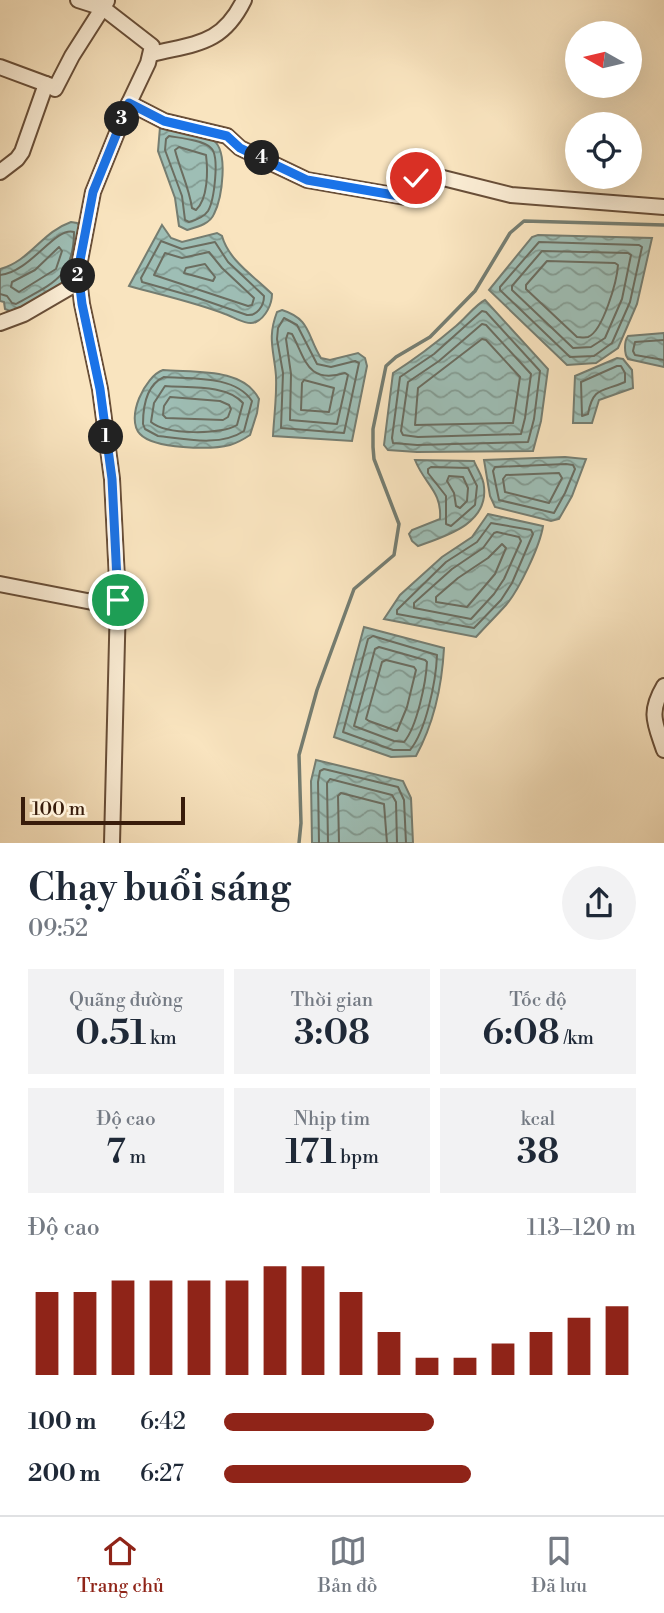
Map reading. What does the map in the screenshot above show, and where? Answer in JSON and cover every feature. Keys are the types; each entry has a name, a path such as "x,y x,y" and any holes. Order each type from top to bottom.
{"street":[{"path":"78,0 106,4 152,46 152,54 93,192 78,271 82,304 100,389 112,479 118,607 112,843"},
{"path":"152,54 216,36 226,29 244,0"},
{"path":"0,172 22,152 52,87 106,4"},
{"path":"0,67 52,87"},
{"path":"129,103 164,121 227,136 240,148 307,180 405,197 416,178 423,173 511,195 664,207"},
{"path":"0,323 24,314 79,282"},
{"path":"0,584 118,607"},
{"path":"664,686 656,702 655,713 655,730 664,750"}],"water":[{"path":"160,127 202,135 213,140 221,154 222,175 217,207 206,223 187,230 179,226 175,198 158,151"},
{"path":"71,222 82,228 71,277 53,292 15,313 5,309 4,302 0,301 0,269 20,260 52,232"},
{"path":"162,225 171,238 182,242 217,233 222,236 236,261 272,294 270,306 263,317 256,322 245,322 201,306 129,286"},
{"path":"532,237 652,238 637,304 618,348 596,363 567,365 489,290"},
{"path":"485,300 548,369 541,421 533,451 388,450 384,445 393,373 441,339"},
{"path":"282,310 303,323 321,358 330,360 358,353 365,358 367,366 352,441 273,436 276,384 272,337 277,312"},
{"path":"664,333 664,367 628,359 625,348 628,336"},
{"path":"617,358 623,359 632,370 633,388 599,400 592,423 573,423 575,376"},
{"path":"163,370 216,374 241,381 252,389 259,399 250,435 230,445 197,448 157,443 140,434 135,418 139,398 150,380"},
{"path":"565,457 586,459 572,496 559,519 551,521 495,507 490,496 484,460"},
{"path":"415,460 474,461 484,487 483,500 472,519 452,533 418,546 409,534 412,530 440,519 440,509 436,495"},
{"path":"488,514 543,526 533,556 517,589 476,637 384,619 400,595 442,557 472,537"},
{"path":"364,627 444,648 436,704 428,731 416,756 391,757 334,737"},
{"path":"316,760 403,781 411,798 413,843 312,843 311,781"}],"waterway":[{"path":"299,843 299,755 317,690 354,589 394,555 399,524 374,459 373,447 373,429 386,366 430,337 475,291 510,233 524,221 664,225"}],"route":[{"path":"118,600 112,479 100,389 82,304 78,271 93,192 129,103 164,121 227,136 240,148 307,180 392,197 405,197 416,178"}]}
